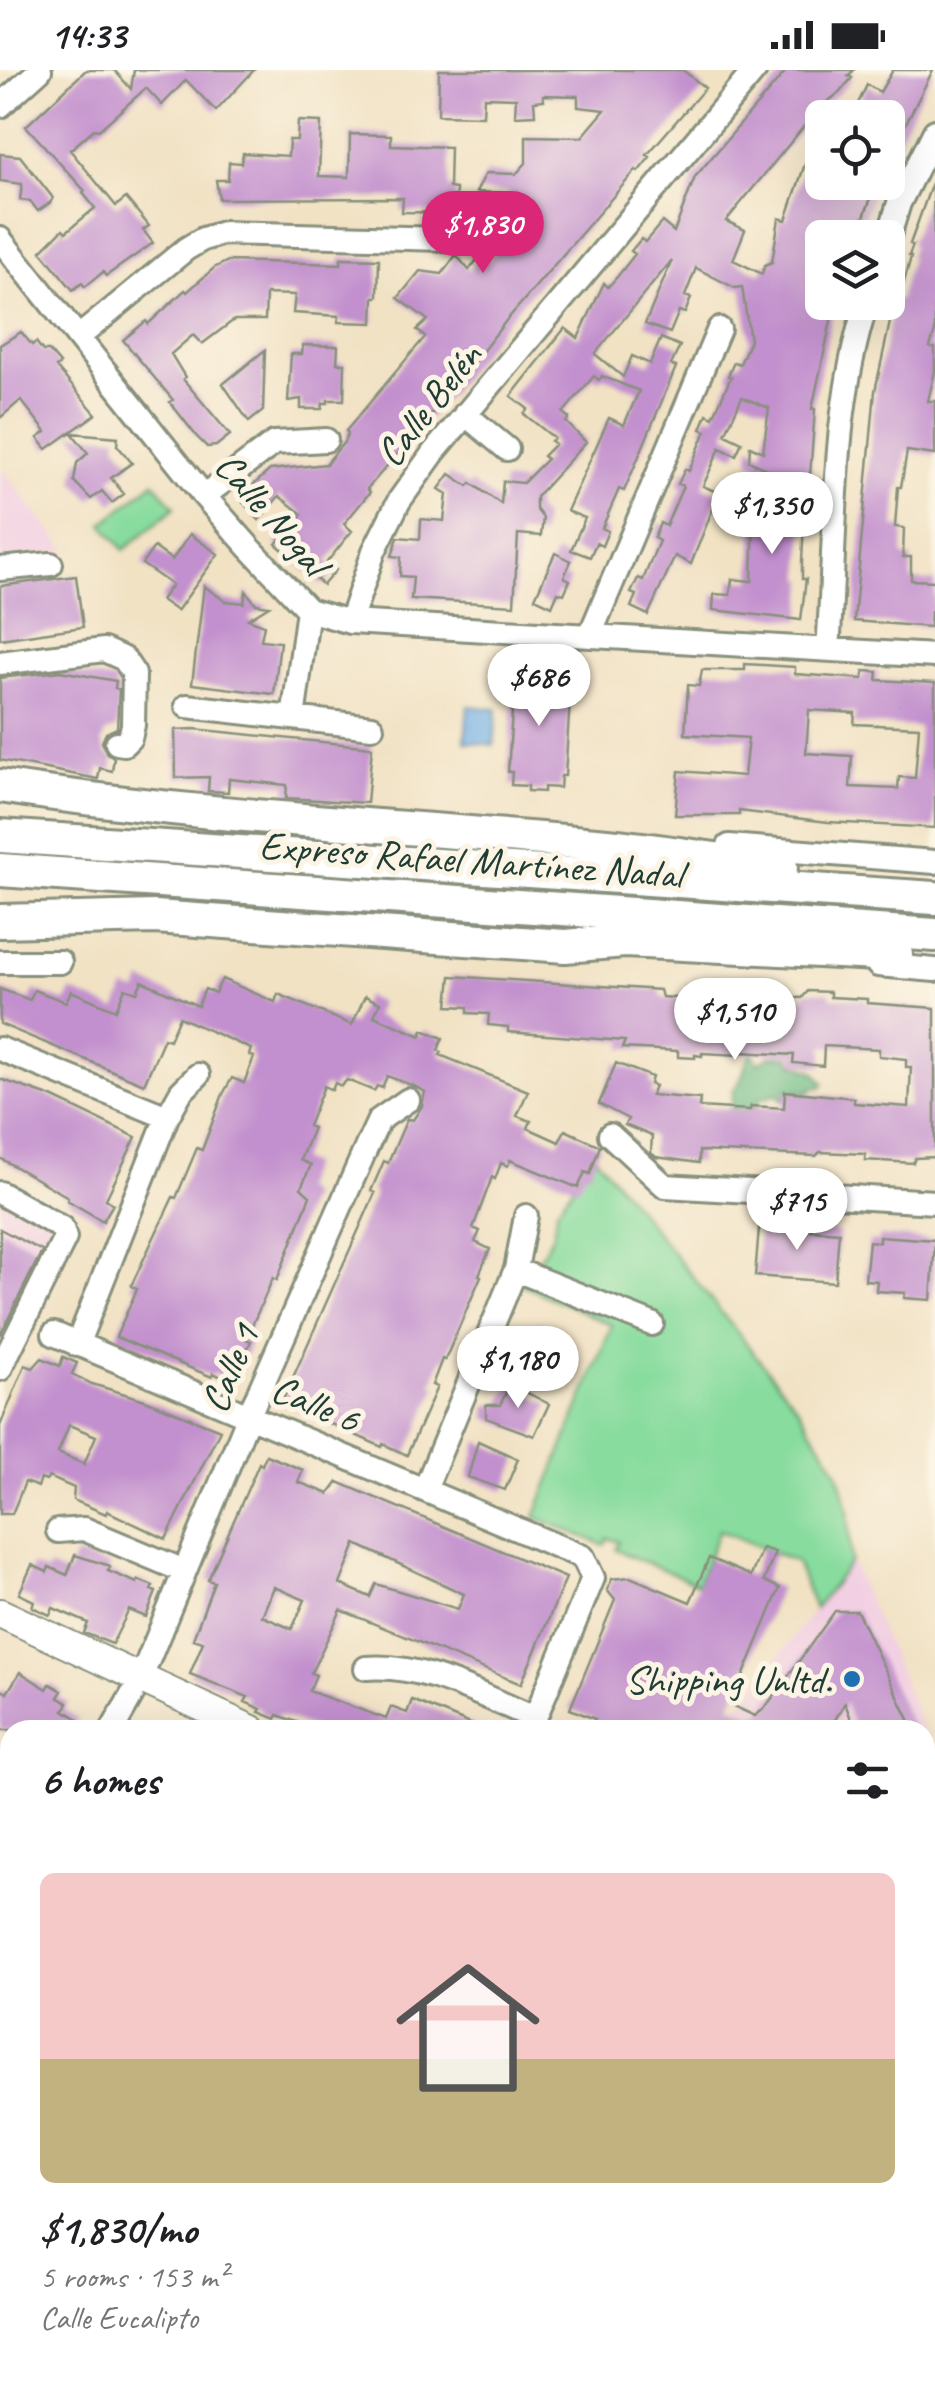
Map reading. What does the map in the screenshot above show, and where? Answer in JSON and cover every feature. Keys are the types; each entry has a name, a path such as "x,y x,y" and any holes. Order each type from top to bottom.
{"highway":[{"path":"0,786 65,796 610,846 828,872 921,897"},
{"path":"0,810 14,803 65,796"},
{"name":"Expreso Rafael Martínez Nadal","path":"0,836 148,862 935,935"},
{"name":"Expreso Rafael Martínez Nadal","path":"0,870 148,862 921,897"},
{"path":"0,898 11,906 52,920"},
{"path":"0,921 154,918 565,946 625,941 935,957"}],"main road":[{"path":"0,1613 193,1720"},
{"path":"0,1634 224,1720"}],"street":[{"path":"0,106 40,70"},
{"name":"Calle Belén","path":"350,622 374,551 399,501 465,414 755,70"},
{"path":"894,220 935,130"},
{"path":"80,336 202,238 223,233 480,240"},
{"name":"Calle Nogal","path":"0,239 204,496 308,610 350,622 935,656"},
{"path":"828,650 839,446 845,390 862,320"},
{"path":"590,634 719,330"},
{"path":"465,414 507,449"},
{"path":"204,496 274,442 326,440"},
{"path":"0,569 51,564"},
{"path":"293,718 308,610"},
{"path":"0,663 104,650 124,659 134,674 134,724 130,738 117,744"},
{"path":"186,706 372,727"},
{"path":"610,846 681,842 935,862"},
{"path":"565,946 935,970"},
{"path":"0,962 60,962"},
{"path":"0,1050 168,1117"},
{"path":"77,1345 168,1117 182,1092 198,1075"},
{"name":"Calle 1","path":"118,1720 136,1688 366,1146 379,1120 408,1100"},
{"path":"610,1135 666,1186 935,1202"},
{"path":"0,1193 62,1228 65,1238 0,1369"},
{"path":"424,1489 516,1270 526,1216"},
{"path":"516,1270 652,1324"},
{"name":"Calle 6","path":"54,1334 583,1557 593,1578 534,1720"},
{"path":"58,1530 84,1529 184,1570"},
{"path":"366,1668 392,1666 420,1672 523,1720"}],"shaded area":[{"path":"0,467 67,551 0,560"},
{"path":"0,1179 76,1215 0,1362"},
{"path":"851,1561 920,1720 721,1720 749,1696"}],"green space":[{"path":"154,482 175,507 124,550 103,524"},
{"path":"752,1051 758,1063 770,1056 790,1057 792,1063 814,1071 824,1083 808,1092 786,1091 784,1100 775,1093 762,1096 757,1106 751,1106 750,1116 732,1109 733,1090"},
{"path":"595,1156 799,1409 836,1468 848,1511 851,1561 815,1609 796,1562 719,1530 698,1584 616,1550 619,1542 608,1538 604,1545 535,1517 612,1325 524,1286 553,1234 557,1209"}],"water":[{"path":"468,706 497,709 494,745 465,742"}],"building":[{"path":"86,70 114,70 131,89 134,70 254,70 216,111 186,80 162,105 146,88 70,150 116,206 126,198 149,226 143,230 153,243 106,276 103,272 85,287 82,283 73,290 41,251 63,229 66,232 95,208 85,191 26,126"},
{"path":"439,70 683,70 705,88 367,489 370,492 344,524 352,531 327,562 336,570 323,585 276,544 302,514 279,496 259,520 239,498 270,470 326,464 344,442 346,431 425,337 417,330 428,320 398,298 420,271 442,274 456,255 469,270 480,256 488,262 510,236 504,230 508,226 509,193 476,192 486,173 516,174 526,163 526,136 582,137 605,110 578,107 578,96 543,95 544,100 534,101 535,115 515,116 516,98 484,97 483,116 438,115"},
{"path":"787,70 854,70 848,76 852,78 830,100 805,100 805,125 726,221 745,230 733,260 762,274 765,265 772,262 779,218 786,220 805,164 805,200 870,200 863,220 805,220 805,320 831,320 812,409 809,489 749,461 750,446 763,452 769,408 742,397 725,434 742,442 736,455 720,448 703,486 719,493 691,564 675,556 648,615 631,607 636,595 631,593 638,578 643,580 659,541 654,538 660,523 666,526 683,486 678,484 685,469 689,471 706,431 701,429 707,414 713,417 734,362 740,364 750,340 742,287 735,288 696,268 685,296 691,298 685,313 679,311 670,333 645,324 672,260 595,354 623,377 632,356 650,364 661,338 680,346 671,365 676,367 624,491 619,489 602,528 608,531 602,546 596,543 590,557 571,550 585,518 567,511 609,418 624,425 639,391 594,376 563,413 569,418 566,422 586,442 536,497 536,509 543,518 541,536 518,534 514,605 411,599 413,577 400,576 401,557 392,556 398,537 420,539 421,519 444,521 447,494 439,489 450,474 501,504 503,481 523,483 547,459 543,456 555,444 551,441 554,438 524,414 528,409 511,396 565,328 578,338 604,283 608,287 617,277 641,239 645,242 662,222 674,232 695,177"},
{"path":"893,70 933,70 905,125 905,100 860,100 867,85 880,92"},
{"path":"298,121 321,122 319,176 349,177 350,134 391,135 391,145 450,147 449,188 456,189 455,213 402,212 403,198 219,199 216,180 228,180 229,162 241,163 243,153 288,156 289,140 297,140"},
{"path":"0,154 20,156 53,198 51,202 38,211 30,201 20,200 22,184 0,181"},
{"path":"933,180 935,331 930,347 935,348 935,371 928,401 935,401 935,455 907,451 898,487 895,527 904,528 903,557 911,557 911,580 935,581 935,613 931,612 930,627 854,621 875,391 890,320 905,320 905,278 913,245 910,244"},
{"path":"341,258 379,259 373,323 338,322 339,316 293,313 295,295 266,294 265,320 234,320 202,344 193,335 171,354 183,379 230,435 216,446 207,447 197,437 170,402 173,400 123,340 228,261 341,264"},
{"path":"21,332 32,345 36,342 43,351 49,351 60,364 56,367 96,414 47,449 38,438 46,432 21,400 0,418 0,345"},
{"path":"303,345 338,346 337,363 345,363 344,400 328,400 322,409 301,409 301,399 288,401 291,354 302,354"},
{"path":"265,350 263,411 249,422 223,384"},
{"path":"72,433 118,437 117,445 132,463 111,478 124,494 112,503 102,491 91,499 74,481 77,463 88,453"},
{"path":"748,486 809,489 808,504 805,503 802,579 806,579 801,620 713,610 714,594 730,595 732,579 752,581 754,511 746,511"},
{"path":"190,534 218,554 177,611 161,600 172,585 142,564 154,547 172,560"},
{"path":"555,553 571,561 564,577 570,580 564,594 558,592 552,606 535,598"},
{"path":"76,576 83,627 0,639 0,586"},
{"path":"204,586 225,601 244,603 246,591 256,604 269,606 248,619 264,625 261,640 280,642 274,694 192,684"},
{"path":"534,664 551,665 550,672 568,673 567,685 571,685 565,776 561,776 560,788 544,787 544,792 511,785 512,772 508,772 514,681 517,682 518,670 533,671"},
{"path":"745,664 795,667 795,674 863,679 864,671 878,672 877,680 935,683 935,828 828,822 739,811 739,815 675,815 679,771 744,776 748,738 685,734 688,685 699,686 702,670 745,670","holes":["809,710 855,713 854,724 919,727 915,778 899,777 898,789 850,787 852,756 806,753"]},
{"path":"60,671 116,681 115,688 119,689 117,728 106,733 102,742 107,754 114,758 112,771 100,768 98,779 0,760 0,678"},
{"path":"175,730 372,747 367,803 286,798 287,785 229,779 228,792 208,791 209,777 176,778"},
{"path":"451,976 660,990 662,997 688,1002 725,1004 726,997 749,995 802,998 808,991 867,999 867,1003 935,1008 935,1157 915,1158 913,1163 865,1160 865,1154 699,1151 699,1163 656,1157 651,1153 652,1136 625,1125 628,1119 599,1104 616,1063 652,1077 650,1084 655,1086 651,1095 700,1099 699,1107 750,1110 751,1106 784,1108 785,1091 854,1098 854,1103 909,1107 911,1067 906,1067 906,1059 879,1056 879,1049 824,1046 823,1066 793,1063 794,1055 740,1052 678,1057 678,1051 622,1048 625,1041 508,1032 508,1027 488,1025 489,1014 468,1013 468,1007 448,1006"},
{"path":"222,979 275,1002 278,994 352,1025 365,996 380,1003 374,1016 421,1036 423,1030 443,1038 440,1055 528,1091 517,1116 531,1121 528,1128 559,1142 565,1130 600,1146 590,1174 585,1172 578,1188 510,1160 508,1166 501,1163 495,1179 492,1177 473,1228 480,1231 475,1242 490,1249 445,1360 442,1359 432,1385 437,1387 407,1455 282,1402 375,1193 371,1191 384,1161 388,1163 407,1119 413,1120 422,1106 425,1092 414,1086 387,1076 382,1088 377,1086 374,1091 347,1080 341,1086 335,1083 332,1090 324,1086 300,1160 311,1165 301,1188 310,1196 277,1280 273,1278 246,1339 251,1341 233,1382 116,1337 137,1289 131,1286 197,1148 202,1150 223,1094 232,1078 244,1083 254,1057 249,1055 251,1049 179,1017 169,1040 164,1038 144,1084 0,1024 0,989 30,1000 34,990 66,1002 71,991 116,1010 125,988 137,992 142,981 198,1006 205,989 215,993"},
{"path":"0,1079 52,1097 136,1137 106,1199 113,1204 103,1221 0,1158"},
{"path":"787,1223 811,1224 811,1230 839,1232 835,1282 755,1276 759,1228 787,1230"},
{"path":"0,1229 42,1251 0,1335"},
{"path":"879,1236 935,1240 931,1300 876,1291 877,1281 865,1280 869,1241 879,1242"},
{"path":"63,1357 77,1363 72,1374 92,1384 220,1430 166,1539 107,1511 106,1514 73,1500 74,1488 49,1477 46,1481 41,1479 38,1487 25,1482 12,1514 0,1514 0,1426 25,1365 33,1368 42,1358 60,1366","holes":["69,1425 96,1436 84,1464 58,1453"]},
{"path":"510,1384 549,1404 534,1436 486,1418 486,1405 500,1405"},
{"path":"478,1441 518,1459 505,1490 468,1477"},
{"path":"266,1455 303,1470 298,1482 329,1494 338,1482 566,1578 521,1684 341,1610 311,1673 316,1675 309,1691 386,1719 391,1707 407,1713 412,1700 461,1720 291,1720 278,1715 276,1719 245,1702 248,1697 190,1674 203,1642 193,1639 214,1582 208,1580 259,1463 262,1465","holes":["356,1544 464,1594 458,1609 376,1584 370,1597 340,1584","274,1587 305,1600 292,1629 262,1616"]},
{"path":"762,1548 775,1552 764,1581 780,1588 731,1705 755,1716 765,1708 835,1611 857,1611 909,1720 851,1720 845,1703 835,1720 595,1720 570,1709 615,1600 607,1590 612,1579 630,1577 690,1602 709,1558 751,1576"},
{"path":"75,1555 110,1566 108,1571 153,1586 151,1590 156,1592 146,1617 129,1610 112,1644 84,1633 88,1623 53,1608 50,1615 32,1607 34,1601 19,1594 32,1565 67,1575"},
{"path":"20,1672 47,1689 50,1684 62,1691 58,1697 68,1703 64,1710 78,1719 0,1720 0,1689 7,1693"}],"place":[{"name":"Shipping Unltd.","path":"852,1679"}]}
